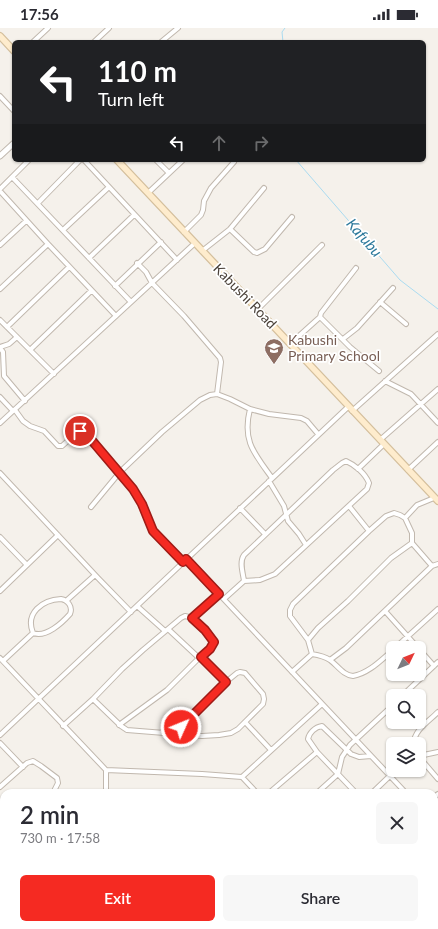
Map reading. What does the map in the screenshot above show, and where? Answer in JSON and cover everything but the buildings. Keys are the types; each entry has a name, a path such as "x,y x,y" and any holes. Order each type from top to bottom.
{"main road":[{"path":"0,36 12,49"},
{"name":"Kabushi Road","path":"119,162 436,500"}],"street":[{"path":"35,40 48,28"},
{"path":"96,40 109,28"},
{"path":"163,40 178,28"},
{"path":"0,96 12,110"},
{"path":"0,106 5,102"},
{"path":"0,156 12,145"},
{"path":"27,162 0,190 91,291 116,316"},
{"path":"38,203 78,162"},
{"path":"86,162 177,260"},
{"path":"158,162 169,173"},
{"path":"148,193 181,162"},
{"path":"184,232 201,214 204,201 211,188 234,162"},
{"path":"12,177 131,302"},
{"path":"63,230 109,187"},
{"path":"202,251 230,229 264,188"},
{"path":"0,201 5,196"},
{"path":"89,258 134,215"},
{"path":"230,229 254,252 257,253 265,249 292,218"},
{"path":"0,245 26,220"},
{"path":"115,286 137,263 161,242"},
{"path":"0,423 195,243"},
{"path":"0,290 48,244"},
{"path":"258,309 322,245"},
{"path":"137,263 146,272 152,283 184,316 220,358 222,362 217,394"},
{"path":"7,327 69,267"},
{"path":"290,344 320,317 321,312 356,268"},
{"path":"343,339 357,328 392,288"},
{"path":"30,350 91,291"},
{"path":"380,302 406,324"},
{"path":"320,317 350,347 380,371"},
{"path":"0,320 54,374"},
{"path":"0,735 132,612 318,434 385,381 438,334"},
{"path":"17,337 9,344 0,348 3,352 4,376 25,401"},
{"path":"385,381 411,394 438,424"},
{"path":"358,469 382,442 438,389"},
{"path":"91,507 120,472 162,432 200,400 210,395 217,394 230,398 250,409 269,414 301,418 307,421 318,434"},
{"path":"0,397 23,421 30,426 44,431 58,446 62,446 82,430 120,472 133,489 153,531 224,599 386,772"},
{"path":"250,409 247,420 250,445 282,503 288,522 299,534 306,545"},
{"path":"408,470 438,442"},
{"path":"224,599 244,581 260,580 275,574 367,489 369,483 367,478 350,463 346,461 342,463 286,514 242,558 244,581"},
{"path":"0,473 95,575 132,612"},
{"path":"0,481 4,478"},
{"path":"405,518 417,506 436,500"},
{"path":"350,506 369,531"},
{"path":"240,508 265,534"},
{"path":"312,654 308,640 292,621 290,616 290,610 293,604 386,516 394,513 405,518 412,533 412,542 432,566"},
{"path":"0,592 58,535"},
{"path":"0,537 27,565"},
{"path":"308,640 391,558 412,542"},
{"path":"330,660 346,648 432,566 438,564"},
{"path":"66,601 95,575"},
{"path":"192,618 219,594"},
{"path":"33,633 31,618 38,606 52,600 61,599 66,601 71,609 69,616 48,631 39,634 33,633 1,659 106,770 242,777 253,789"},
{"path":"137,606 200,658 226,682"},
{"path":"403,641 438,609"},
{"path":"384,611 413,641"},
{"path":"63,726 93,699 122,669 166,630 185,616 192,618 205,630 214,642 210,649 167,690 119,725"},
{"path":"292,672 312,654"},
{"path":"312,654 319,655 330,660 343,672 353,676 364,672 386,656"},
{"path":"426,656 434,666"},
{"path":"409,689 438,662"},
{"path":"93,699 119,725 129,730 202,736 219,736 235,730 245,722 263,704 263,694 252,679 243,672 237,673 174,733"},
{"path":"242,777 322,704"},
{"path":"321,789 338,774 342,757 346,750 386,711"},
{"path":"414,737 418,731 438,712"},
{"path":"245,722 271,750"},
{"path":"352,789 317,752 308,739 318,726 322,726 351,754 359,757 371,756"},
{"path":"0,743 23,767"},
{"path":"274,789 317,752"},
{"path":"426,755 438,752"},
{"path":"0,787 23,767 33,761 53,775 58,781 55,789"},
{"path":"426,765 438,778"},
{"path":"106,770 106,789"},
{"path":"376,789 389,777"},
{"path":"391,777 402,789"}],"waterway":[{"name":"Kafubu","path":"283,40 282,32 285,28"},
{"name":"Kafubu","path":"298,162 400,280 438,309"}],"place":[{"name":"Kabushi Primary School","path":"274,365"}],"route":[{"path":"80,431 83,430 133,489 142,504 153,531 183,562 186,559 219,594 192,618 205,630 214,642 210,649 201,657 226,682 181,727"}]}
